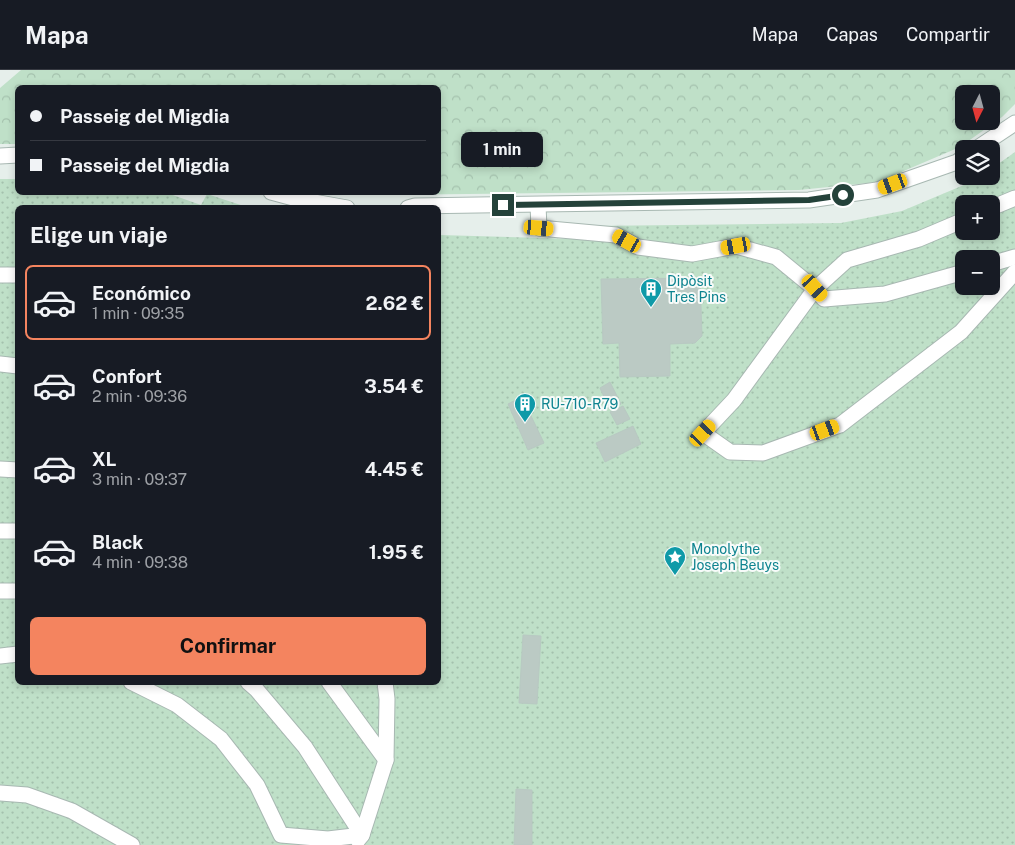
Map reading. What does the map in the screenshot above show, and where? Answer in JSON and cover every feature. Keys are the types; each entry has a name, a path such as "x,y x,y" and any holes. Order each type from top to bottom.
{"street":[{"path":"990,140 1015,123"},
{"path":"0,156 15,156"},
{"path":"441,206 809,200 877,190 955,162"},
{"path":"282,195 330,205"},
{"path":"1000,204 1015,198"},
{"path":"538,205 539,228 616,235 638,247 692,254 736,246 776,257 815,288 824,299 885,294 955,275"},
{"path":"955,224 919,239 847,260 815,288 734,400 703,433 730,452 763,453 840,425 962,332 1015,272"},
{"path":"1000,261 1015,257"},
{"path":"0,275 15,275"},
{"path":"0,364 15,366"},
{"path":"0,469 15,470"},
{"path":"0,531 15,531"},
{"path":"0,590 15,591"},
{"path":"0,656 15,654"},
{"path":"137,685 177,705 221,738 257,785 282,840 358,840"},
{"path":"251,685 305,747 358,840"},
{"path":"331,685 386,760"},
{"path":"358,840 386,760 387,699 385,685"},
{"path":"0,793 27,796 72,810 132,845"}],"green space":[{"path":"21,70 1015,70 1015,104 1000,118 1000,85 955,85 955,130 984,130 970,140 955,140 955,149 878,182 799,190 441,194 441,85 15,85 15,144 0,144 0,88"},
{"path":"1015,152 1015,845 0,845 0,179 15,179 15,195 173,195 201,205 15,205 15,685 441,685 441,235 575,239 591,226 841,223 902,211 964,185 1000,185 1000,163"},
{"path":"206,195 210,195 241,205 201,205"}],"building":[{"name":"Dipòsit Tres Pins","path":"700,278 702,336 695,343 670,344 670,376 620,377 619,343 603,344 601,279"},
{"path":"610,382 621,404 610,410 600,388"},
{"name":"RU-710-R79","path":"522,397 544,443 528,450 508,404"},
{"path":"623,406 630,419 617,425 610,412"},
{"path":"633,426 641,444 605,462 596,443"},
{"path":"523,635 541,636 537,704 519,703"},
{"path":"516,789 532,790 532,845 514,845"}],"place":[{"name":"Dipòsit Tres Pins","path":"651,308"},
{"name":"RU-710-R79","path":"525,423"},
{"name":"Monolythe Joseph Beuys","path":"675,576"}],"route":[{"path":"503,205 809,200 843,195"}]}
